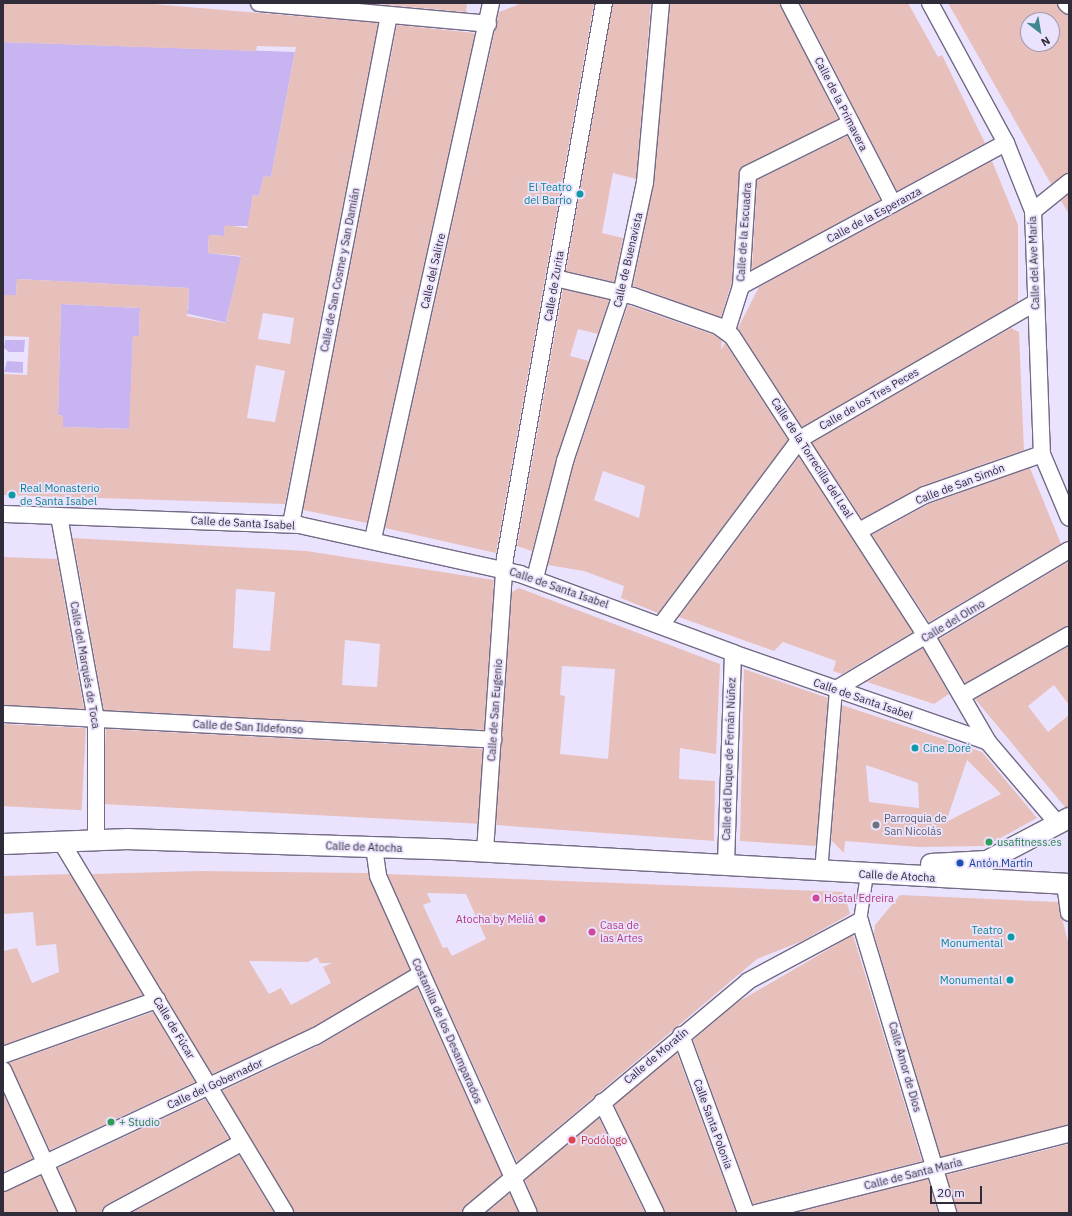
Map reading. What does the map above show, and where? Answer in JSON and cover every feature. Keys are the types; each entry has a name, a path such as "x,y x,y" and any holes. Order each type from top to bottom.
{"street":[{"path":"259,3 488,24"},
{"name":"Calle del Salitre","path":"373,539 492,3"},
{"name":"Calle de Zurita","path":"504,569 604,3"},
{"name":"Calle de Buenavista","path":"535,578 565,461 621,295 645,182 661,3"},
{"name":"Calle de la Primavera","path":"789,3 893,204"},
{"name":"Calle del Ave María","path":"930,3 1006,143 1033,211 1035,303 1042,454 1069,518"},
{"path":"1066,3 1069,6"},
{"name":"Calle de San Cosme y San Damián","path":"291,524 389,15"},
{"name":"Calle de la Escuadra","path":"727,330 741,286 748,174 851,124"},
{"name":"Calle de la Esperanza","path":"741,286 1006,143"},
{"path":"1033,211 1069,182"},
{"path":"555,278 621,295 727,330"},
{"name":"Calle de los Tres Peces","path":"661,625 800,439 1035,303"},
{"name":"Calle de la Torrecilla del Leal","path":"727,330 800,439 927,637 963,695 988,742"},
{"name":"Calle de San Simón","path":"859,531 925,495 1042,454"},
{"name":"Calle de Santa Isabel","path":"3,514 291,524 373,539 504,569 535,578 733,653 988,742"},
{"name":"Calle del Marqués de Toca","path":"59,516 96,719 96,840"},
{"name":"Calle del Olmo","path":"836,689 927,637 1069,550"},
{"name":"Calle de San Eugenio","path":"485,851 504,569"},
{"path":"963,695 1069,635"},
{"name":"Calle del Duque de Fernán Núñez","path":"726,864 733,653"},
{"path":"822,866 836,689"},
{"name":"Calle de San Ildefonso","path":"3,714 493,740"},
{"path":"988,742 1063,821"},
{"name":"Calle de Atocha","path":"3,844 62,843 96,840 374,847 485,851 726,864 822,866 979,863 1001,855 1063,821"},
{"name":"Calle de Fúcar","path":"62,843 209,1087 241,1143 285,1213"},
{"name":"Costanilla de los Desamparados","path":"374,847 378,876 529,1213"},
{"name":"Calle de Atocha","path":"822,866 867,874 1067,884"},
{"name":"Calle Amor de Dios","path":"867,874 859,921 948,1213"},
{"path":"1067,884 1069,913"},
{"name":"Calle de Moratín","path":"471,1213 680,1035 748,981 859,921"},
{"name":"Calle del Gobernador","path":"3,1183 316,1036 421,974"},
{"path":"3,1055 157,1000"},
{"name":"Calle Santa Polonia","path":"680,1035 746,1213"},
{"path":"3,1070 68,1213"},
{"path":"602,1102 656,1213"},
{"name":"Calle de Santa María","path":"756,1213 1069,1134"},
{"path":"111,1213 241,1143"}],"shaded area":[{"path":"3,42 295,52 271,177 264,176 259,196 253,195 248,226 225,226 224,236 209,235 208,253 242,257 226,321 232,324 163,308 188,310 189,288 17,279 16,295 3,295"},
{"path":"61,304 140,308 139,336 133,337 130,415 135,429 63,427 63,416 58,415"},
{"path":"5,340 25,340 24,352 9,352 4,348"},
{"path":"7,361 23,362 23,373 4,372"}],"building":[{"path":"3,3 153,4 378,23 285,504 3,495 3,374 27,375 29,337 3,336 3,295 16,295 17,279 189,288 187,316 226,323 241,256 208,253 209,235 224,236 225,225 247,228 253,195 259,196 264,176 271,177 296,47 257,46 256,51 3,42","holes":["61,304 140,308 139,336 133,336 129,429 63,427 63,416 58,415","263,313 294,318 290,344 258,339","256,365 285,371 275,422 247,418"]},
{"path":"363,3 467,3 466,12"},
{"path":"522,3 594,3 496,553 385,528 499,12"},
{"path":"613,3 651,3 636,179 613,173 602,233 623,238 614,282 566,271"},
{"path":"670,3 780,3 838,119 740,169 732,281 721,317 633,286 654,183"},
{"path":"800,3 908,3 938,57 942,55 985,143 897,191"},
{"path":"948,3 1057,3 1062,13 1069,15 1069,173 1051,184"},
{"path":"397,25 475,33 367,523 303,510"},
{"path":"847,136 880,200 752,270 757,180"},
{"path":"992,161 1018,225 1018,302 802,427 738,328 759,287"},
{"path":"1069,194 1069,214 1061,201"},
{"path":"563,289 609,300 598,334 578,329 570,356 589,361 556,459 532,551 517,546"},
{"path":"628,305 714,335 722,340 721,350 725,343 788,440 658,613 621,598 624,586 584,571 548,565 574,464","holes":["603,471 645,486 639,518 594,500"]},
{"path":"1011,328 1019,332 1024,450 922,486 862,519 812,443"},
{"path":"799,457 913,632 842,674 833,671 836,661 783,642 774,651 679,617"},
{"path":"1030,468 1061,544 929,622 872,535 929,504"},
{"path":"73,538 306,551 494,580 484,730 104,710","holes":["236,589 275,592 270,651 233,648","345,640 380,644 377,687 342,685"]},
{"path":"3,557 57,559 84,709 3,705"},
{"path":"1068,562 1069,626 965,683 939,639"},
{"path":"519,588 720,664 716,754 680,748 679,779 715,781 714,841 496,825 512,592","holes":["562,666 615,669 608,759 560,754 565,696 560,695"]},
{"path":"1069,646 1069,705 1054,685 1028,706 1048,732 1069,715 1069,807 1065,807 975,699"},
{"path":"923,648 949,694 934,704 867,682"},
{"path":"744,669 828,698 816,846 740,841"},
{"path":"842,705 982,752 1037,818 986,846 918,847 845,841 844,853 831,840","holes":["967,760 1001,794 946,822","866,765 918,783 919,808 869,802"]},
{"path":"3,724 86,728 82,810 3,806"},
{"path":"106,729 482,749 479,824 102,804"},
{"path":"200,871 368,873 410,970 312,1028 212,1074 92,874","holes":["317,957 320,963 332,963 323,967 331,983 291,1005 281,988 269,994 249,961 308,962"]},
{"path":"70,874 143,995 3,1045 3,951 17,948 32,983 59,972 56,944 36,946 33,912 3,914 3,876"},
{"path":"387,874 844,892 850,914 802,941 757,959 517,1162","holes":["427,893 466,894 486,939 452,956 447,947 443,948 423,905 431,902"]},
{"path":"900,895 1058,902 1069,946 1069,1125 941,1157 874,934 875,925"},
{"path":"853,935 922,1161 753,1204 693,1040 738,1002"},
{"path":"417,987 502,1175 465,1206 462,1213 294,1213 222,1091 320,1045"},
{"path":"153,1012 195,1082 50,1150 9,1063"},
{"path":"677,1053 736,1213 665,1213 614,1105"},
{"path":"3,1093 33,1159 3,1172"},
{"path":"205,1099 229,1139 106,1205 102,1213 77,1213 58,1168"},
{"path":"599,1118 645,1213 538,1213 525,1180"},
{"path":"1069,1144 1069,1213 957,1213 946,1175"},
{"path":"239,1155 274,1213 131,1213"},
{"path":"41,1176 58,1213 3,1213 3,1192"},
{"path":"928,1179 938,1213 795,1213"},
{"path":"510,1193 519,1213 486,1213"}],"place":[{"name":"El Teatro del Barrio","path":"580,194"},
{"name":"Real Monasterio de Santa Isabel","path":"12,495"},
{"name":"Cine Doré","path":"915,748"},
{"name":"Parroquia de San Nicolás","path":"876,825"},
{"name":"usafitness.es","path":"989,842"},
{"name":"Antón Martín","path":"960,863"},
{"name":"Hostal Edreira","path":"816,898"},
{"name":"Atocha by Meliá","path":"542,919"},
{"name":"Casa de las Artes","path":"592,932"},
{"name":"Teatro Monumental","path":"1011,937"},
{"name":"Monumental","path":"1010,980"},
{"name":"+ Studio","path":"111,1122"},
{"name":"Podólogo","path":"572,1140"}]}
